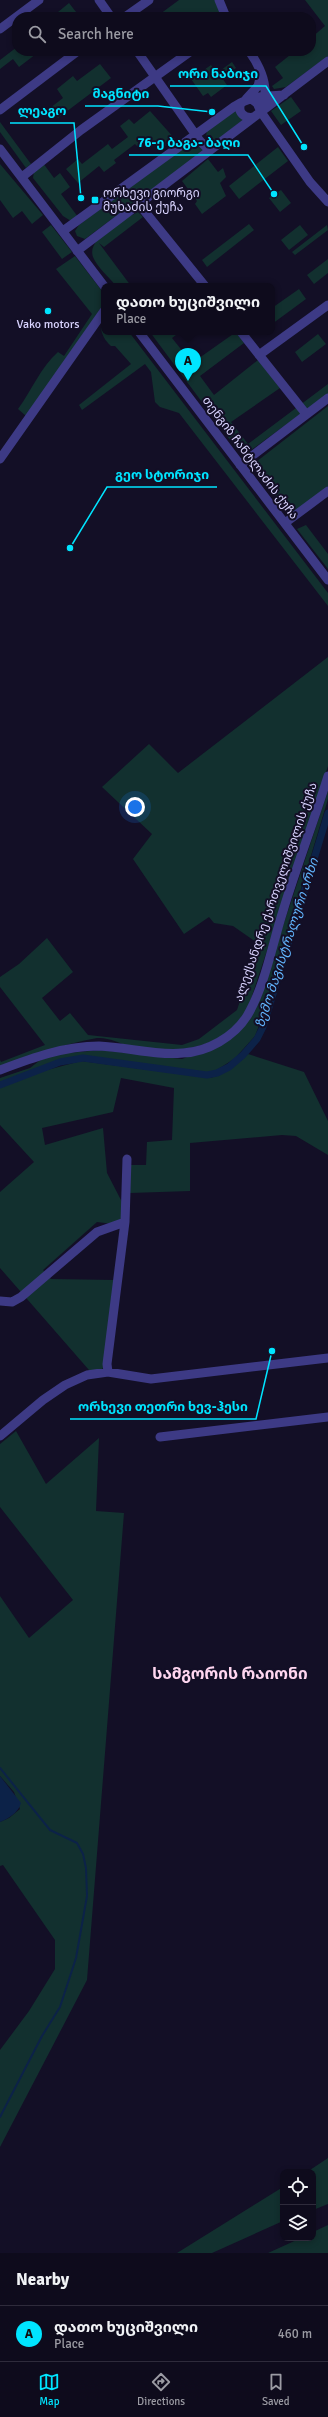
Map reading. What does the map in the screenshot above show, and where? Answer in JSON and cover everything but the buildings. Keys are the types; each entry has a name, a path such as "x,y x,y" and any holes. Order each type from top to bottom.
{"street":[{"path":"23,12 39,0"},
{"path":"99,0 107,12"},
{"path":"132,12 149,0"},
{"path":"219,0 224,12"},
{"path":"0,30 12,21"},
{"path":"0,110 71,56"},
{"path":"141,56 209,150"},
{"path":"22,177 155,76 184,56"},
{"path":"252,56 261,74 265,86 265,96 257,114 248,118 242,114 239,109 258,86 261,74"},
{"path":"77,250 328,62"},
{"path":"63,231 196,134 246,100 265,96 284,95"},
{"path":"246,100 257,103 257,114 310,182 328,202"},
{"path":"0,149 102,283"},
{"path":"138,203 202,283"},
{"path":"259,355 328,305"},
{"path":"0,459 101,315"},
{"name":"თენგიზ ჩანტლაძის ქუჩა","path":"141,335 328,580"},
{"path":"243,335 306,414"},
{"path":"240,465 328,398"},
{"path":"285,523 328,491"},
{"name":"ალექსანდრე ქართველიშვილის ქუჩა","path":"0,1070 59,1050 77,1047 99,1046 186,1053 211,1045 233,1032 247,1016 259,988 300,854 316,814 328,776"},
{"path":"108,1372 107,1364 128,1181 127,1159"},
{"path":"0,1301 12,1302 21,1298 96,1232 124,1222"},
{"path":"0,1436 43,1400 65,1385 87,1375 108,1372 151,1379 328,1358"},
{"path":"160,1437 328,1417"}],"green space":[{"path":"179,0 215,0 220,12 163,12"},
{"path":"305,0 328,0 328,56 286,87 274,89 272,86 283,78 275,67 289,56 316,56 316,34 325,26 316,14 316,12 314,12"},
{"path":"69,3 76,12 58,12"},
{"path":"12,51 12,56 33,56 19,67 13,59 0,69 0,60"},
{"path":"232,62 236,68 222,78 227,85 211,97 208,93 203,96 191,79 211,65 217,73"},
{"path":"100,64 111,78 58,118 50,108 63,98 57,89 73,76 77,81"},
{"path":"291,97 301,111 281,125 271,111"},
{"path":"236,108 244,119 215,142 208,140 206,136 207,131"},
{"path":"150,111 175,139 159,151 148,139 138,147 135,144 114,160 116,163 104,172 99,166 78,183 66,169 78,159 82,164 108,144 112,149 128,137 120,126 129,119 134,124"},
{"path":"0,122 31,164 26,168 0,132"},
{"path":"195,138 205,150 85,239 77,236 75,231 79,225"},
{"path":"278,147 288,161 239,199 229,186"},
{"path":"208,159 218,172 223,168 226,177 220,183 226,196 202,214 195,204 197,201 182,181"},
{"path":"43,163 54,178 60,173 70,187 61,194 78,217 71,221 63,216 33,178 34,171"},
{"path":"0,164 43,215 32,224 22,211 13,218 0,200"},
{"path":"281,190 291,203 280,212 269,198"},
{"path":"138,212 143,217 104,247 99,243 129,283 113,283 95,261 92,250 95,243 101,236 124,219"},
{"path":"249,224 254,230 207,267 202,260"},
{"path":"51,225 72,252 62,259 42,232"},
{"path":"300,225 308,235 289,250 281,240"},
{"path":"327,225 328,230 295,255 292,252"},
{"path":"75,256 101,290 101,308 26,416 18,409 41,372 58,352 64,356 92,314 56,269"},
{"path":"328,259 328,273 314,284 307,275"},
{"path":"299,289 306,299 275,322 275,306"},
{"path":"318,334 326,344 302,362 295,352"},
{"path":"103,335 131,335 328,593 328,606 179,413 160,407 155,402 151,372 145,364 82,410 79,405 131,364 115,346 111,346 106,341"},
{"path":"152,335 176,335 172,338 192,363 232,335 238,335 244,343 200,376 214,395 258,360 280,388 231,422 248,444 328,384 328,394 247,453 236,448"},
{"path":"328,406 328,486 290,515 252,465"},
{"path":"306,525 328,554 328,569 297,529"},
{"path":"328,657 328,766 247,1011 237,1024 224,1035 195,1047 162,1050 145,1049 129,1046 109,1039 97,1038 48,1050 0,1067 0,1060 1,1062 45,1045 0,987 0,977 19,964 47,938 73,972 42,998 60,1021 70,1013 88,1035 182,1045 199,1039 237,1010 259,944 233,926 214,923 209,917 184,934 133,859 152,834 102,787 149,744 178,773"},
{"path":"328,791 328,799 263,1015 255,1036 237,1056 241,1061 248,1054 304,1072 328,1121 328,1155 296,1136 282,1135 190,1143 190,1191 130,1193 130,1165 146,1165 147,1142 172,1140 174,1088 121,1078 113,1112 42,1128 45,1145 103,1128 107,1173 122,1202 121,1225 97,1222 43,1270 51,1279 115,1280 104,1367 101,1370 89,1370 0,1268 0,1192 34,1162 0,1125 0,1088 32,1074 81,1061 210,1078 220,1075 237,1063 234,1059 215,1071 203,1073 81,1056 48,1064 0,1083 0,1078 30,1068 39,1061 56,1054 101,1050 182,1059 227,1041 238,1032 270,965"},
{"path":"16,1431 46,1484 99,1438 96,1511 124,1513 87,1980 0,2147 0,2050 29,2011 55,1969 55,1940 3,1865 0,1866 0,1822 9,1818 20,1809 14,1792 0,1776 0,1596 29,1638 73,1600 0,1507 0,1444"},
{"path":"328,2158 328,2204 316,2209 316,2169 312,2169"},
{"path":"280,2189 280,2222 212,2253 177,2253"},
{"path":"328,2225 328,2253 268,2253 294,2241 316,2241 316,2231"}],"water":[{"path":"0,1776 21,1803 13,1815 0,1822"}],"waterway":[{"name":"ზემო მაგისტრალური არხი","path":"0,1085 60,1062 83,1058 207,1075 217,1073 229,1067 243,1055 257,1039 263,1027 328,813"},
{"path":"0,1768 50,1830 77,1843 83,1854 86,1868 87,1896 76,1958 60,2007 42,2036 0,2117"}],"place":[{"name":"მაგნიტი","path":"212,112"},
{"name":"ორი ნაბიჯი","path":"304,147"},
{"name":"76-ე ბაგა- ბაღი","path":"274,194"},
{"name":"ლეაგო","path":"81,198"},
{"name":"ორხევი გიორგი მუხაძის ქუჩა","path":"95,200"},
{"name":"Vako motors","path":"48,311"},
{"name":"დათო ხუციშვილი","path":"188,381"},
{"name":"გეო სტორიჯი","path":"70,548"},
{"name":"ორხევი თეთრი ხევ-ჰესი","path":"272,1351"}],"district":[{"name":"სამგორის რაიონი","path":"230,1674"}]}
